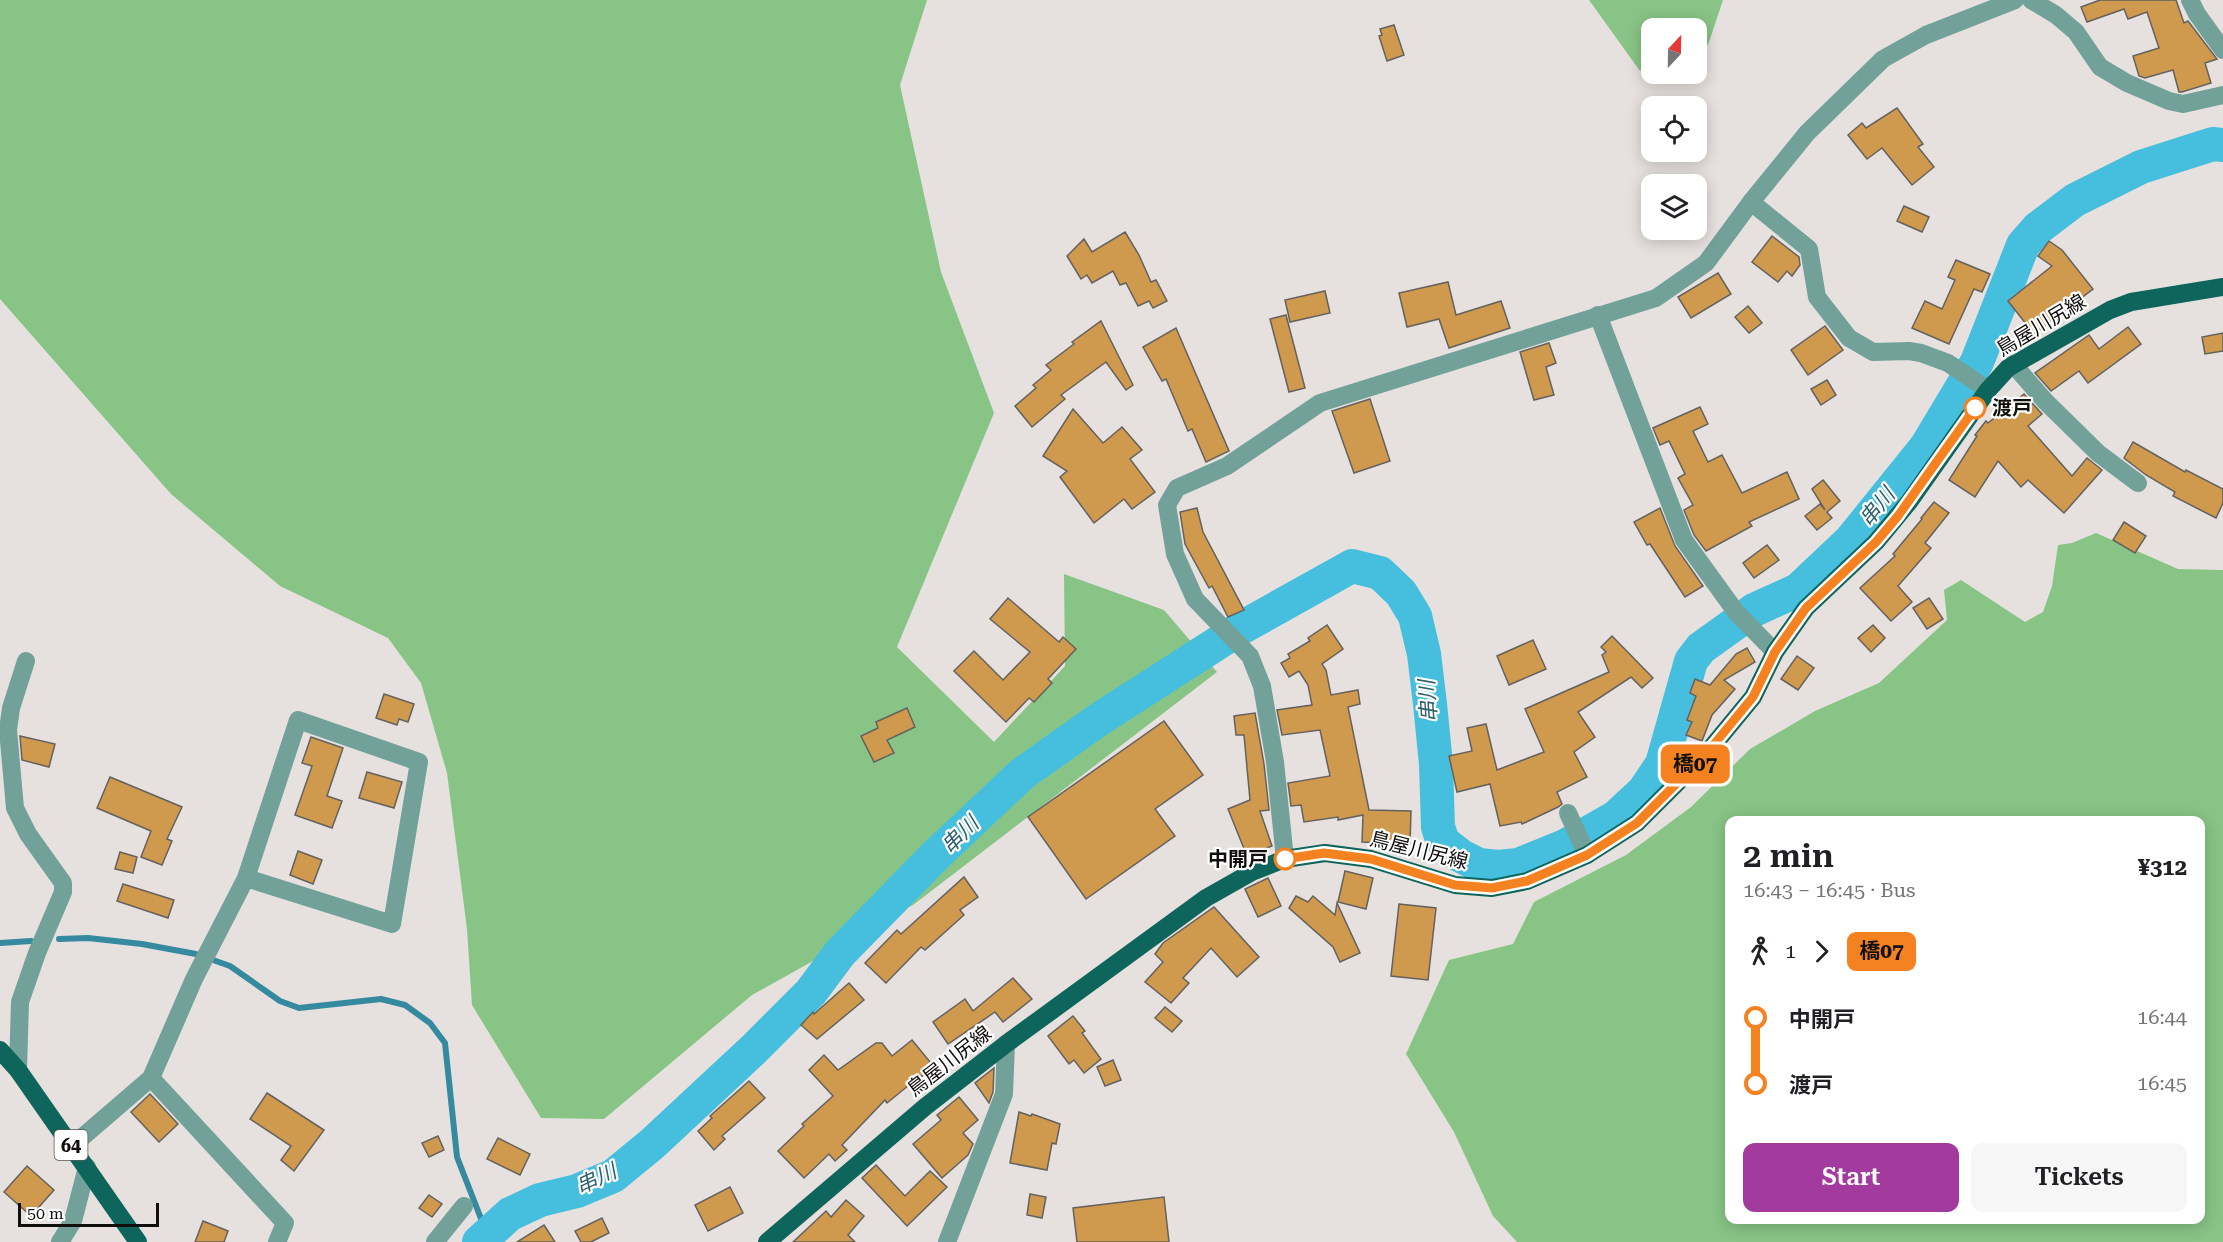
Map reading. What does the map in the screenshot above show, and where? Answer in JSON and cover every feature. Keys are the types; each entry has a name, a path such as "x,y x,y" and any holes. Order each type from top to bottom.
{"main road":[{"name":"鳥屋川尻線","path":"767,1242 925,1107 1006,1044 1206,898 1252,872 1285,859 1324,853 1371,859 1455,885 1492,888 1527,881 1637,823 1706,754 1753,697 1775,652 1806,608 1876,542 1909,502 1983,386 2013,364 2110,310 2131,302 2223,287"},
{"name":"64","path":"0,1050 18,1070 138,1242"}],"street":[{"path":"1285,859 1273,751 1262,686 1250,656 1195,599 1175,554 1167,505 1177,488 1227,466 1320,403 1656,298 1706,263 1751,202 1807,133 1884,59 1926,35 2015,0"},
{"path":"2031,0 2056,15 2076,32 2100,67 2127,83 2169,101 2183,104 2223,95"},
{"path":"2190,0 2197,14 2223,50"},
{"path":"1751,202 1809,249 1817,297 1849,338 1873,352 1921,353 1948,363 1983,386"},
{"path":"1598,315 1684,540 1736,612 1775,652"},
{"path":"2013,364 2045,401 2098,453 2138,483"},
{"path":"18,1070 20,1002 37,953 63,892 63,883 28,834 15,808 8,730 11,708 26,661"},
{"path":"72,1146 151,1078 194,979 246,878 298,720 419,762 392,924 246,878"},
{"path":"1568,813 1585,850"},
{"path":"947,1242 1004,1094 1006,1044"},
{"path":"151,1078 285,1223 277,1242"},
{"path":"60,1242 73,1221 87,1167"},
{"path":"435,1242 464,1206"}],"green space":[{"path":"0,0 927,0 900,85 941,272 994,413 897,647 994,742 1065,666 1064,574 1164,610 1217,672 913,905 752,995 604,1119 541,1118 472,1005 467,929 447,773 421,683 388,638 280,586 171,494 0,299"},
{"path":"1589,0 1723,0 1707,45 1707,18 1641,18 1640,71"},
{"path":"2096,533 2178,569 2223,570 2223,1242 1517,1242 1493,1216 1454,1132 1406,1054 1449,960 1513,944 1534,902 1626,855 1691,807 1750,749 1815,711 1879,683 1947,620 1944,590 1961,580 2025,622 2043,612 2052,586 2058,545 2072,543"}],"building":[{"path":"2100,0 2176,0 2184,23 2188,21 2217,59 2205,63 2211,83 2179,92 2173,70 2145,78 2139,76 2133,56 2159,48 2147,12 2128,19 2124,9 2087,22 2081,7"},
{"path":"1394,25 1404,55 1387,61 1379,36 1382,35 1380,29"},
{"path":"1897,108 1923,144 1918,147 1934,167 1912,185 1882,148 1867,159 1848,135 1862,123 1866,128"},
{"path":"1904,206 1929,217 1922,232 1897,221"},
{"path":"1125,232 1139,255 1151,282 1156,280 1167,301 1153,308 1149,301 1138,306 1126,283 1120,285 1113,271 1092,283 1087,275 1081,279 1067,256 1084,239 1092,252"},
{"path":"1772,236 1799,257 1800,265 1792,276 1787,271 1778,282 1752,262"},
{"path":"2049,241 2062,250 2093,289 2034,334 2008,301 2052,266 2038,256"},
{"path":"1956,260 1990,274 1982,292 1974,289 1949,344 1912,328 1925,301 1942,309 1955,280 1948,277"},
{"path":"1718,273 1731,294 1691,318 1678,297"},
{"path":"1448,282 1456,315 1501,301 1510,328 1449,348 1439,319 1407,327 1399,293"},
{"path":"1325,291 1330,313 1290,322 1285,300"},
{"path":"1748,306 1762,323 1749,333 1735,317"},
{"path":"1286,315 1305,388 1289,392 1270,319"},
{"path":"1101,321 1133,385 1126,390 1106,362 1061,395 1065,399 1032,427 1015,406 1036,388 1033,385 1051,370 1046,365"},
{"path":"1825,326 1843,350 1808,375 1791,350"},
{"path":"2128,327 2141,344 2088,383 2079,371 2051,391 2035,373 2089,335 2099,349"},
{"path":"1176,328 1229,451 1206,462 1192,429 1188,431 1166,379 1162,381 1143,347"},
{"path":"2223,333 2223,351 2205,354 2202,337"},
{"path":"1549,343 1556,363 1546,367 1554,395 1534,400 1520,352"},
{"path":"1827,380 1836,395 1821,405 1811,389"},
{"path":"2024,394 2042,414 2028,426 2072,476 2087,458 2102,470 2064,513 2028,480 2021,487 1998,461 1975,497 1949,480 1977,436 1975,435 1986,421 1988,423"},
{"path":"1370,399 1390,461 1354,473 1332,411"},
{"path":"1700,407 1708,424 1693,431 1708,462 1722,455 1742,493 1787,472 1799,499 1749,522 1752,526 1706,551 1694,535 1684,510 1693,505 1678,478 1685,474 1669,441 1660,445 1653,428"},
{"path":"1073,409 1103,443 1122,427 1142,450 1130,459 1155,492 1132,509 1124,499 1094,523 1060,477 1067,471 1043,456"},
{"path":"2133,442 2185,472 2186,470 2223,489 2223,503 2216,518 2173,496 2175,492 2146,475 2124,458"},
{"path":"1823,480 1840,501 1827,512 1832,518 1817,530 1805,516 1820,504 1825,510 1812,489"},
{"path":"1934,502 1949,513 1925,543 1931,548 1898,586 1912,602 1891,621 1860,588 1895,556 1893,554"},
{"path":"1197,508 1203,532 1244,610 1228,617 1212,586 1209,588 1185,544 1180,512"},
{"path":"1660,508 1675,546 1703,586 1685,597 1650,544 1647,545 1634,522"},
{"path":"2124,522 2146,536 2135,553 2113,540"},
{"path":"1767,545 1779,560 1754,578 1743,563"},
{"path":"1008,598 1059,642 1063,637 1076,649 1048,679 1052,683 1034,702 1029,698 1006,722 954,671 974,651 1003,680 1030,652 990,619"},
{"path":"1929,598 1943,619 1927,629 1913,608"},
{"path":"1327,625 1343,649 1322,664 1326,670 1331,695 1358,690 1360,704 1348,707 1369,810 1411,811 1410,844 1362,842 1363,815 1338,820 1338,817 1304,822 1301,805 1291,806 1288,783 1330,776 1320,730 1282,735 1277,710 1312,705 1308,685 1299,671 1289,677 1281,663 1290,658 1288,654 1310,641 1308,638"},
{"path":"1873,625 1885,638 1871,652 1858,638"},
{"path":"1612,636 1653,678 1642,688 1631,677 1578,712 1595,737 1574,752 1587,777 1557,792 1562,804 1558,807 1522,824 1521,822 1500,826 1490,784 1457,792 1449,756 1472,751 1467,728 1486,724 1497,770 1544,752 1525,709 1609,672 1602,655 1606,652 1601,647"},
{"path":"1533,640 1546,669 1509,685 1497,656"},
{"path":"1747,648 1755,662 1724,680 1735,689 1712,715 1702,741 1686,735 1692,722 1687,720 1696,696 1690,693 1695,679 1710,685 1736,654"},
{"path":"1797,656 1814,668 1798,690 1781,679"},
{"path":"384,694 414,704 408,722 399,719 397,725 376,718"},
{"path":"907,708 915,727 887,740 894,753 874,762 861,736 878,728 876,722"},
{"path":"1255,713 1269,810 1260,811 1272,846 1247,856 1228,809 1250,800 1244,735 1236,735 1234,716"},
{"path":"1164,721 1203,775 1155,809 1175,836 1086,899 1028,817"},
{"path":"20,736 55,744 49,767 22,760"},
{"path":"311,737 343,748 327,796 342,801 332,828 295,815 312,766 302,763"},
{"path":"367,772 402,782 394,808 359,798"},
{"path":"110,777 182,807 167,839 172,841 162,865 141,857 151,831 97,808"},
{"path":"298,851 322,860 313,884 290,875"},
{"path":"120,852 137,857 133,873 115,869"},
{"path":"1345,871 1373,878 1366,909 1338,902"},
{"path":"964,877 978,897 960,910 964,915 925,950 921,947 886,983 865,963 897,930 901,934"},
{"path":"1268,878 1281,906 1258,917 1245,889"},
{"path":"123,884 174,900 168,918 117,901"},
{"path":"1296,896 1308,902 1313,896 1335,915 1337,903 1360,953 1340,962 1333,947 1289,908"},
{"path":"1399,904 1436,908 1428,980 1391,976"},
{"path":"1214,907 1259,957 1237,977 1211,948 1183,978 1189,983 1171,1003 1145,982 1163,962 1155,954 1163,943"},
{"path":"1013,978 1032,999 1003,1022 995,1012 948,1044 933,1022 965,999 973,1011"},
{"path":"849,983 864,1000 817,1039 801,1025 813,1012 814,1014"},
{"path":"1165,1007 1182,1021 1172,1032 1155,1018"},
{"path":"1073,1016 1085,1031 1082,1033 1101,1059 1084,1073 1074,1060 1069,1064 1048,1036"},
{"path":"912,1040 935,1068 914,1081 887,1103 885,1100 842,1145 847,1150 835,1161 829,1154 804,1178 778,1151 804,1126 802,1124 833,1096 809,1070 824,1055 838,1070 876,1043 882,1043 892,1056"},
{"path":"1113,1060 1121,1080 1105,1086 1097,1067"},
{"path":"994,1068 993,1092 989,1103 975,1083"},
{"path":"749,1081 765,1098 722,1136 725,1139 714,1150 698,1131 712,1118 710,1116"},
{"path":"267,1093 324,1130 294,1171 281,1160 291,1146 250,1119"},
{"path":"150,1094 178,1124 159,1142 131,1112"},
{"path":"959,1097 978,1120 963,1133 973,1144 968,1155 942,1178 913,1144 941,1120 937,1115"},
{"path":"1019,1112 1060,1124 1056,1144 1052,1143 1047,1170 1010,1163"},
{"path":"438,1136 444,1150 429,1157 422,1143"},
{"path":"498,1138 530,1154 520,1175 487,1159"},
{"path":"876,1165 905,1196 930,1171 947,1187 907,1226 862,1178"},
{"path":"27,1166 54,1190 31,1216 4,1192"},
{"path":"730,1187 743,1213 708,1231 695,1205"},
{"path":"1030,1194 1046,1197 1042,1218 1027,1215"},
{"path":"429,1195 442,1204 432,1217 419,1208"},
{"path":"1164,1197 1169,1242 1077,1242 1073,1208"},
{"path":"846,1200 864,1216 848,1235 855,1242 793,1242 826,1211 831,1217"},
{"path":"602,1218 609,1233 591,1242 581,1242 575,1231"},
{"path":"203,1221 228,1231 224,1242 195,1242"},
{"path":"544,1225 555,1242 517,1242"}],"waterway":[{"name":"串川","path":"479,1242 510,1214 540,1200 577,1191 613,1176 652,1144 753,1050 811,992 840,953 936,855 1022,774 1098,720 1241,628 1352,566 1380,573 1401,593 1415,616 1424,654 1436,764 1438,827 1443,842 1461,856 1479,865 1498,867 1518,865 1565,846 1616,817 1644,791 1662,764 1691,661 1701,648 1754,610 1798,590 1851,540 1926,447 1977,362 2023,245 2038,228 2075,200 2141,167 2213,144 2223,145"},
{"path":"59,939 88,938 142,944 196,954 230,966 280,1001 299,1008 381,999 405,1005 430,1023 445,1043 457,1157 487,1234"},
{"path":"0,943 31,941"}],"bus line":[{"name":"橋07","path":"1285,859 1324,853 1371,859 1455,885 1492,888 1527,881 1587,855 1637,823 1706,754 1753,697 1775,652 1806,608 1876,542 1898,516 1975,408"}],"place":[{"name":"渡戸","path":"1975,408"},
{"name":"中開戸","path":"1285,859"}]}
